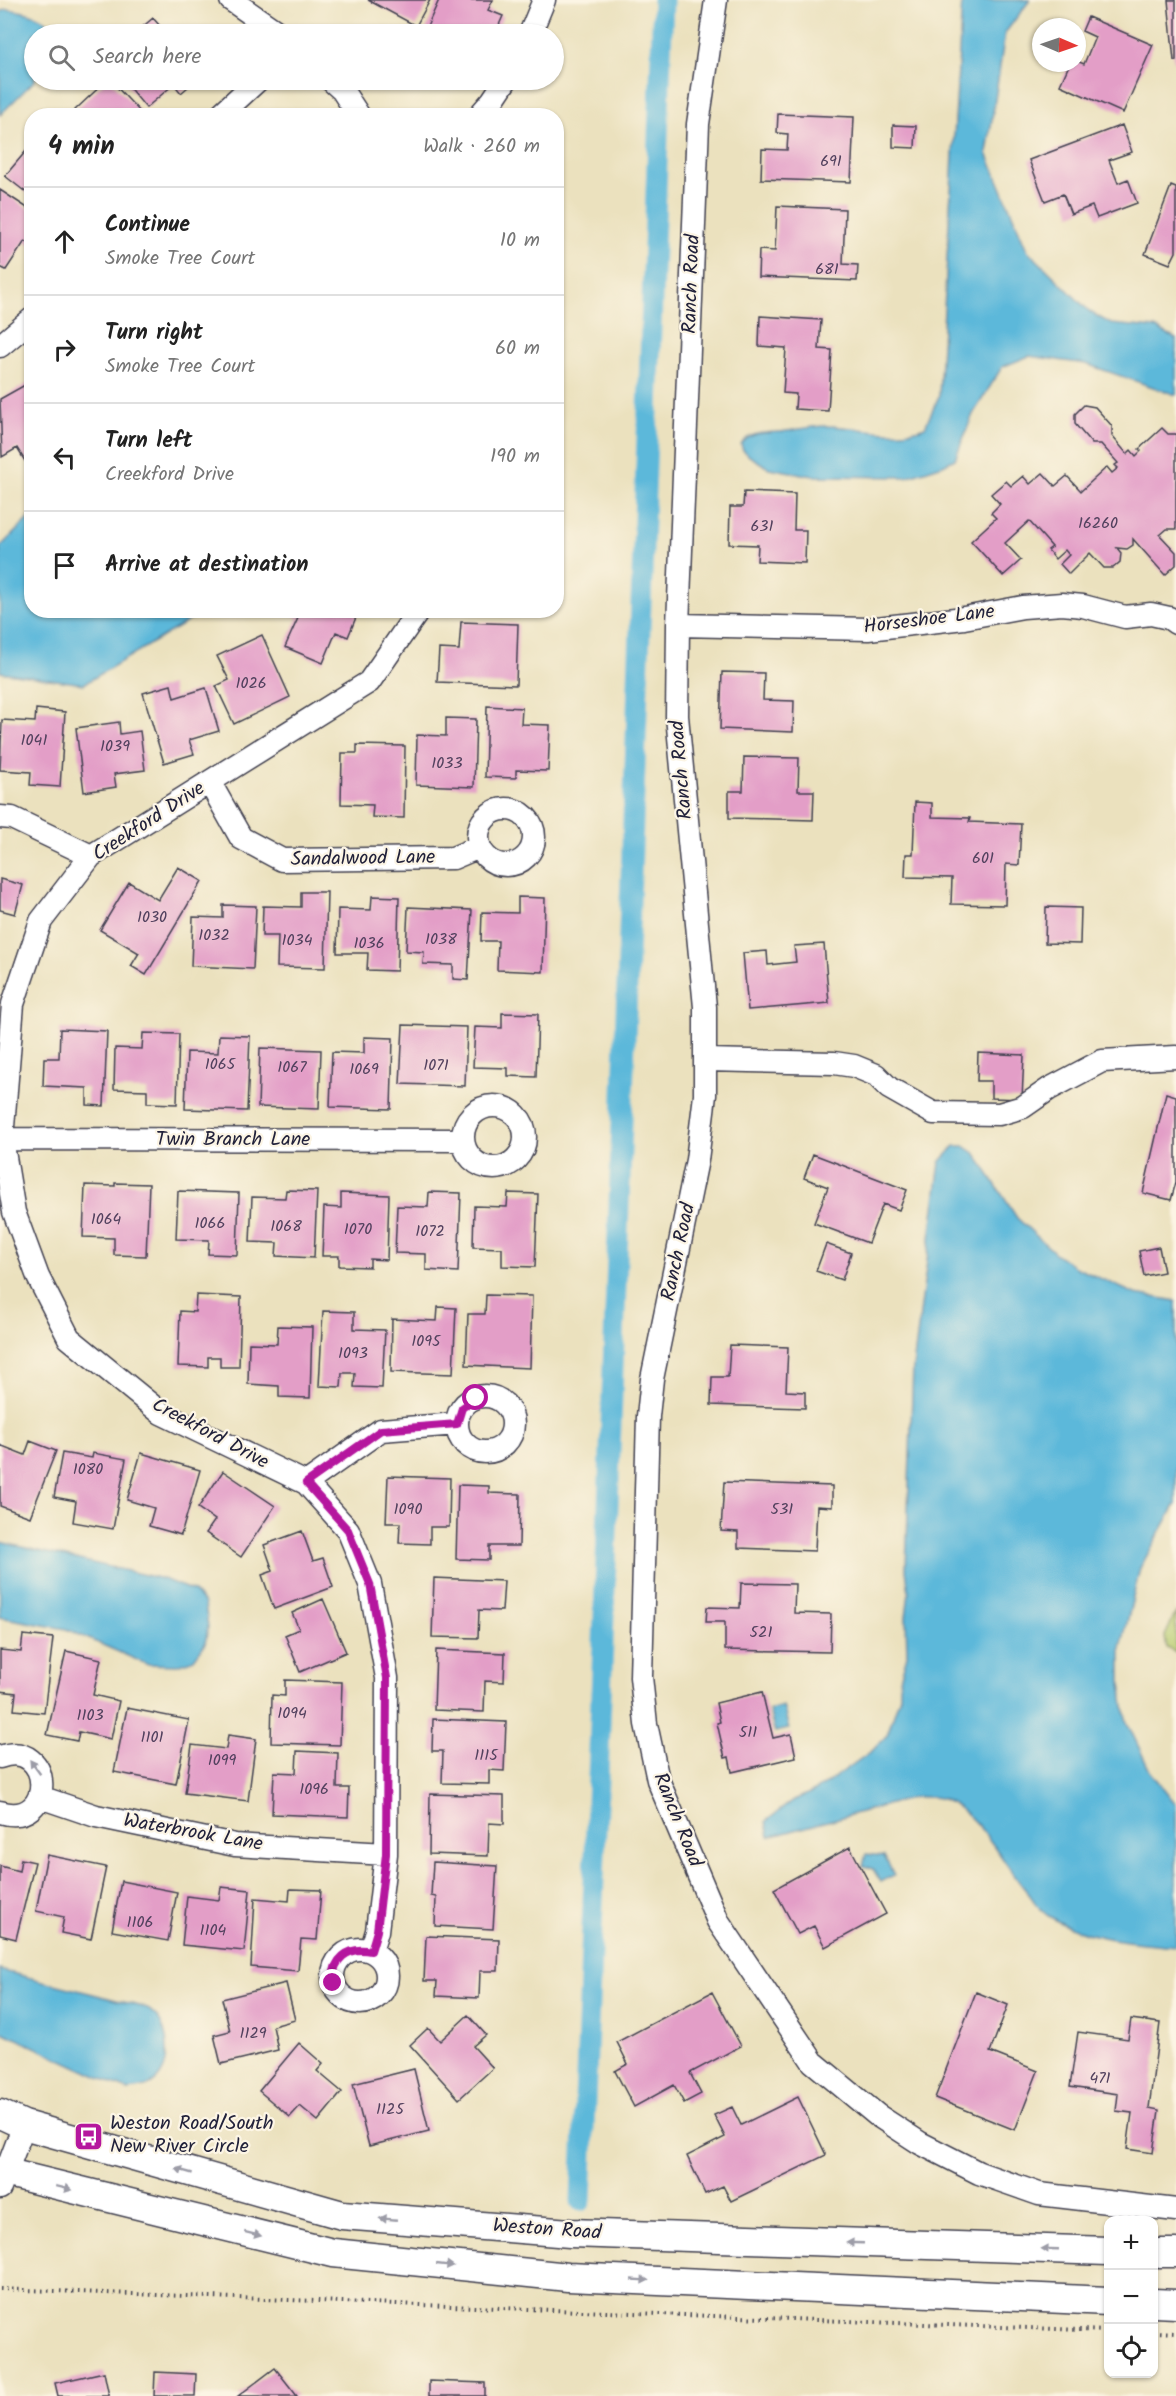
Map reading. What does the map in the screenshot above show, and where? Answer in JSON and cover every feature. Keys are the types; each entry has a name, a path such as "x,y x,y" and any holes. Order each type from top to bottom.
{"main road":[{"name":"Weston Road","path":"12,2120 342,2215 570,2233 1104,2251"},
{"path":"2,2178 333,2253 568,2277 1104,2301"},
{"path":"1158,2253 1176,2253"},
{"path":"1158,2303 1176,2304"}],"street":[{"path":"231,0 266,24"},
{"path":"534,24 544,0"},
{"name":"Ranch Road","path":"716,0 698,124 678,625 677,716 705,1007 706,1060 703,1123 697,1160 652,1379 648,1416 641,1677 645,1724 658,1780 718,1921 813,2062 876,2115 911,2138 979,2173 1039,2194 1176,2210"},
{"path":"228,108 247,90"},
{"path":"341,90 353,108"},
{"path":"486,108 499,90"},
{"path":"0,346 24,326"},
{"name":"Horseshoe Lane","path":"678,625 868,629 964,618 1023,607 1062,604 1083,606 1125,616 1151,614 1169,618 1176,623"},
{"name":"Creekford Drive","path":"371,1951 377,1931 386,1854 387,1678 370,1584 348,1530 306,1483 161,1413 69,1338 38,1277 14,1212 2,1139 13,1004 41,921 91,856 369,682 413,618"},
{"name":"Sandalwood Lane","path":"210,783 241,838 282,860 453,858 480,847"},
{"path":"0,817 12,818 91,856"},
{"path":"706,1060 834,1063 854,1066 876,1075 889,1088 933,1113 999,1114 1023,1107 1049,1089 1102,1061 1176,1057"},
{"name":"Twin Branch Lane","path":"2,1139 463,1140"},
{"path":"306,1483 381,1430 457,1424"},
{"path":"0,1757 16,1754 33,1762 42,1778 40,1797 27,1811 18,1814 0,1812"},
{"name":"Waterbrook Lane","path":"40,1797 96,1816 235,1845 386,1854"},
{"path":"2,2178 12,2120"}],"path":[{"path":"0,2289 1104,2331"},
{"path":"1158,2332 1176,2333"}],"green space":[{"path":"1176,1612 1176,1653 1167,1648 1165,1636"}],"water":[{"path":"962,0 1030,0 1005,33 987,153 1027,250 1090,312 1111,324 1155,328 1176,339 1176,395 1086,364 1029,356 1002,367 973,414 955,459 943,465 906,477 813,476 769,468 743,450 741,445 744,441 758,434 823,426 890,432 914,430 925,427 939,396"},
{"path":"7,9 29,13 49,24 24,24 25,90 0,115 0,12"},
{"path":"24,523 24,618 193,618 84,684 0,672 0,547"},
{"path":"955,1146 964,1146 976,1154 1017,1218 1055,1253 1075,1267 1135,1294 1176,1301 1176,1504 1140,1568 1121,1648 1121,1684 1126,1720 1150,1771 1176,1804 1176,1946 1093,1935 1047,1915 1019,1882 981,1829 957,1807 940,1798 916,1797 769,1837 766,1821 794,1800 817,1790 873,1750 887,1735 900,1696 900,1679 907,1655 906,1617 909,1592 906,1570 913,1367 940,1162"},
{"path":"0,1542 163,1579 193,1591 205,1604 208,1627 205,1644 194,1659 178,1665 146,1664 66,1629 0,1617"},
{"path":"783,1706 789,1729 775,1732 769,1710"},
{"path":"866,1854 884,1856 894,1875 881,1882 873,1869 863,1866"},
{"path":"0,1970 147,2008 157,2017 165,2034 167,2053 162,2072 148,2086 127,2090 0,2031"}],"building":[{"path":"368,0 430,0 417,24 412,24"},
{"path":"439,0 493,0 488,10 503,16 499,24 428,24"},
{"path":"1168,0 1176,0 1176,61 1174,61"},
{"path":"1088,17 1153,45 1123,113 1060,85 1066,72 1086,72 1086,59 1095,37 1086,33"},
{"path":"153,18 158,24 146,24"},
{"path":"96,90 119,90 136,108 77,108"},
{"path":"131,90 167,90 146,108"},
{"path":"778,114 854,117 851,182 761,179 762,149 787,150 788,134 777,133"},
{"path":"893,125 916,126 915,148 893,147"},
{"path":"1122,125 1132,152 1109,160 1118,183 1128,179 1137,203 1097,218 1092,206 1071,214 1063,194 1045,201 1029,160"},
{"path":"24,153 24,191 5,176"},
{"path":"1171,186 1176,188 1176,252 1170,264 1145,254"},
{"path":"0,190 24,206 24,243 6,270 0,267"},
{"path":"777,206 845,209 843,264 858,265 857,281 758,277 759,250 775,251"},
{"path":"760,316 821,320 819,349 832,350 828,411 795,409 796,394 783,393 786,348 759,346"},
{"path":"24,386 24,459 17,448 2,457 0,399"},
{"path":"1084,405 1095,407 1112,426 1112,436 1127,454 1131,450 1136,456 1141,451 1139,449 1162,428 1168,434 1176,434 1176,529 1167,529 1160,535 1176,552 1176,565 1165,575 1133,539 1133,545 1127,549 1117,548 1121,553 1120,562 1113,568 1104,568 1090,553 1069,574 1060,564 1069,555 1065,550 1055,559 1048,550 1052,547 1029,521 1005,543 1021,560 1003,576 971,541 996,518 991,513 1000,504 991,494 1006,481 1011,486 1023,476 1030,484 1043,473 1055,486 1067,476 1081,491 1107,467 1112,473 1118,468 1115,465 1118,463 1101,444 1092,444 1075,424 1075,414"},
{"path":"744,492 795,494 794,530 806,530 805,563 757,561 758,545 729,544 730,507 743,507"},
{"path":"298,618 356,618 348,637 336,632 323,663 285,647"},
{"path":"461,622 518,624 516,685 437,682 439,649 459,650"},
{"path":"262,635 290,697 234,724 216,686 229,680 217,656"},
{"path":"722,672 764,673 763,700 794,701 793,732 720,729"},
{"path":"171,685 174,698 206,688 219,731 189,740 194,754 164,763 143,693"},
{"path":"487,706 522,708 521,724 550,725 548,771 516,770 516,778 485,777"},
{"path":"36,709 65,712 60,787 30,785 31,772 0,770 2,720 35,722"},
{"path":"446,718 476,719 474,787 416,785 417,735 446,736"},
{"path":"119,722 120,734 140,731 145,770 114,774 116,787 84,792 76,728"},
{"path":"357,745 405,746 404,818 372,817 373,805 341,804 342,753 357,753"},
{"path":"744,757 799,758 798,791 814,791 813,820 729,818 729,791 743,791"},
{"path":"915,802 932,803 932,817 970,818 969,822 1021,824 1019,865 1006,864 1005,905 951,904 952,878 905,877 906,854 913,854"},
{"path":"178,867 202,881 146,975 131,966 139,953 100,930 129,882 158,900"},
{"path":"0,879 23,885 15,914 0,910"},
{"path":"301,892 327,892 325,968 277,967 278,936 262,936 263,906 301,907"},
{"path":"372,896 399,897 397,971 367,970 368,953 337,953 338,909 371,910"},
{"path":"518,897 545,898 543,972 497,970 498,941 481,941 482,912 518,913"},
{"path":"223,905 256,906 253,969 191,966 193,917 223,918"},
{"path":"408,907 472,910 468,980 453,979 453,965 423,964 424,952 406,951"},
{"path":"1046,907 1081,908 1080,944 1045,943"},
{"path":"824,944 829,1003 748,1010 743,953 767,951 768,965 796,962 794,946"},
{"path":"502,1013 538,1014 536,1077 508,1076 508,1068 473,1067 475,1027 502,1028"},
{"path":"403,1025 467,1027 465,1086 400,1084"},
{"path":"60,1029 107,1031 104,1106 87,1105 87,1088 43,1086 44,1058 59,1058"},
{"path":"143,1033 179,1034 177,1104 147,1103 147,1090 114,1089 115,1048 142,1049"},
{"path":"219,1035 250,1036 247,1111 185,1109 187,1052 218,1053"},
{"path":"364,1037 393,1038 391,1109 330,1107 332,1052 364,1053"},
{"path":"260,1048 321,1050 319,1109 258,1107"},
{"path":"978,1053 1024,1055 1022,1099 991,1098 991,1081 977,1081"},
{"path":"1166,1093 1176,1096 1176,1182 1171,1200 1143,1193"},
{"path":"813,1154 907,1190 899,1210 883,1204 868,1243 814,1223 828,1187 804,1178"},
{"path":"115,1183 149,1184 146,1256 114,1255 114,1238 83,1237 85,1185 115,1186"},
{"path":"286,1190 317,1191 314,1258 276,1256 277,1243 250,1242 252,1197 285,1198"},
{"path":"178,1191 239,1193 237,1255 208,1254 209,1240 176,1239"},
{"path":"429,1192 461,1193 458,1272 426,1270 426,1254 395,1253 397,1206 428,1207"},
{"path":"341,1193 389,1195 387,1260 370,1259 370,1267 339,1266 339,1256 322,1256 324,1207 341,1208"},
{"path":"508,1193 538,1194 535,1267 502,1266 502,1248 473,1247 474,1206 507,1207"},
{"path":"826,1244 851,1253 842,1280 816,1271"},
{"path":"1159,1247 1164,1272 1144,1276 1139,1251"},
{"path":"196,1295 241,1297 239,1367 220,1367 220,1357 208,1357 208,1367 178,1366 180,1311 195,1312"},
{"path":"486,1295 532,1296 530,1368 466,1365 468,1314 485,1314"},
{"path":"438,1307 456,1308 453,1374 391,1372 392,1319 437,1321"},
{"path":"323,1311 354,1312 354,1329 385,1330 382,1388 354,1387 355,1373 342,1373 341,1387 319,1386"},
{"path":"278,1326 312,1327 310,1398 279,1397 279,1386 248,1384 249,1343 277,1344"},
{"path":"730,1345 788,1347 786,1391 805,1392 805,1408 711,1405 712,1377 728,1377"},
{"path":"30,1441 56,1451 30,1517 0,1506 0,1445 25,1455"},
{"path":"62,1453 92,1458 93,1453 126,1459 113,1529 73,1522 76,1501 54,1497"},
{"path":"141,1453 200,1470 181,1535 149,1526 154,1508 127,1500"},
{"path":"223,1471 275,1506 241,1557 206,1533 215,1520 198,1508"},
{"path":"388,1476 450,1478 449,1527 430,1527 430,1544 399,1543 400,1523 386,1523"},
{"path":"724,1482 832,1486 832,1507 817,1506 815,1551 738,1548 738,1532 721,1531"},
{"path":"458,1485 489,1486 489,1493 520,1494 519,1546 489,1546 489,1560 456,1559"},
{"path":"302,1531 313,1561 323,1558 333,1587 274,1609 262,1575 273,1571 264,1545"},
{"path":"434,1578 504,1581 502,1611 479,1610 478,1638 432,1637"},
{"path":"741,1583 795,1584 794,1613 831,1614 830,1652 725,1650 725,1622 706,1622 707,1607 740,1608"},
{"path":"323,1599 346,1652 300,1672 285,1635 299,1629 292,1613"},
{"path":"23,1635 53,1638 44,1713 14,1710 16,1693 0,1691 0,1650 21,1652"},
{"path":"436,1650 505,1653 504,1682 485,1681 484,1712 434,1710"},
{"path":"66,1651 101,1659 93,1695 119,1701 111,1739 79,1732 77,1741 47,1735"},
{"path":"285,1680 342,1682 340,1745 271,1743 272,1695 285,1696"},
{"path":"762,1692 773,1738 791,1734 796,1757 732,1772 729,1757 725,1758 717,1723 720,1722 716,1703"},
{"path":"127,1708 189,1720 176,1784 114,1772"},
{"path":"433,1719 506,1722 504,1771 489,1770 489,1784 442,1783 443,1751 432,1751"},
{"path":"228,1735 256,1739 248,1801 185,1793 192,1745 226,1749"},
{"path":"297,1751 338,1753 337,1788 349,1788 348,1817 272,1814 274,1772 296,1773"},
{"path":"430,1794 504,1796 504,1824 489,1823 488,1856 429,1854"},
{"path":"850,1847 886,1914 825,1947 814,1926 798,1934 774,1889"},
{"path":"47,1855 106,1867 91,1939 61,1933 64,1917 36,1911"},
{"path":"21,1859 35,1862 16,1939 0,1935 0,1866 19,1871"},
{"path":"433,1862 497,1866 493,1929 435,1926 436,1897 431,1896"},
{"path":"121,1881 177,1892 168,1941 112,1931"},
{"path":"221,1887 250,1890 244,1951 182,1945 187,1896 219,1900"},
{"path":"290,1889 321,1890 317,1940 301,1939 298,1971 251,1967 255,1898 289,1901"},
{"path":"426,1936 499,1939 498,1971 480,1971 479,1998 436,1996 437,1981 424,1981"},
{"path":"286,1983 295,2020 273,2026 278,2050 221,2064 214,2035 230,2031 222,1999"},
{"path":"712,1992 741,2046 690,2073 701,2094 684,2103 674,2085 634,2107 615,2071 628,2064 617,2042"},
{"path":"976,1992 1008,2005 990,2052 1038,2071 1015,2130 935,2098"},
{"path":"468,2015 486,2035 473,2046 493,2068 459,2099 410,2045 428,2028 440,2041"},
{"path":"1131,2019 1160,2023 1149,2108 1159,2110 1153,2153 1127,2149 1132,2113 1116,2111 1118,2094 1070,2087 1078,2032 1128,2039"},
{"path":"299,2043 323,2064 317,2071 342,2092 318,2121 300,2106 290,2117 259,2091"},
{"path":"414,2069 429,2131 369,2146 353,2084"},
{"path":"798,2097 826,2155 731,2201 723,2186 705,2194 687,2156 725,2137 714,2115 732,2107 741,2125"},
{"path":"275,2368 297,2396 238,2396"},
{"path":"104,2372 109,2396 58,2396 55,2383"},
{"path":"155,2372 196,2374 195,2396 154,2396"},
{"path":"429,2381 485,2383 485,2396 429,2396"}],"waterway":[{"path":"581,2201 663,0"}],"place":[{"name":"Weston Road/South New River Circle","path":"89,2136"}],"route":[{"path":"333,1983 333,1974 339,1958 354,1949 371,1951 377,1931 386,1854 387,1678 370,1584 348,1530 306,1483 381,1430 457,1424 462,1408 468,1401 476,1398"}]}
